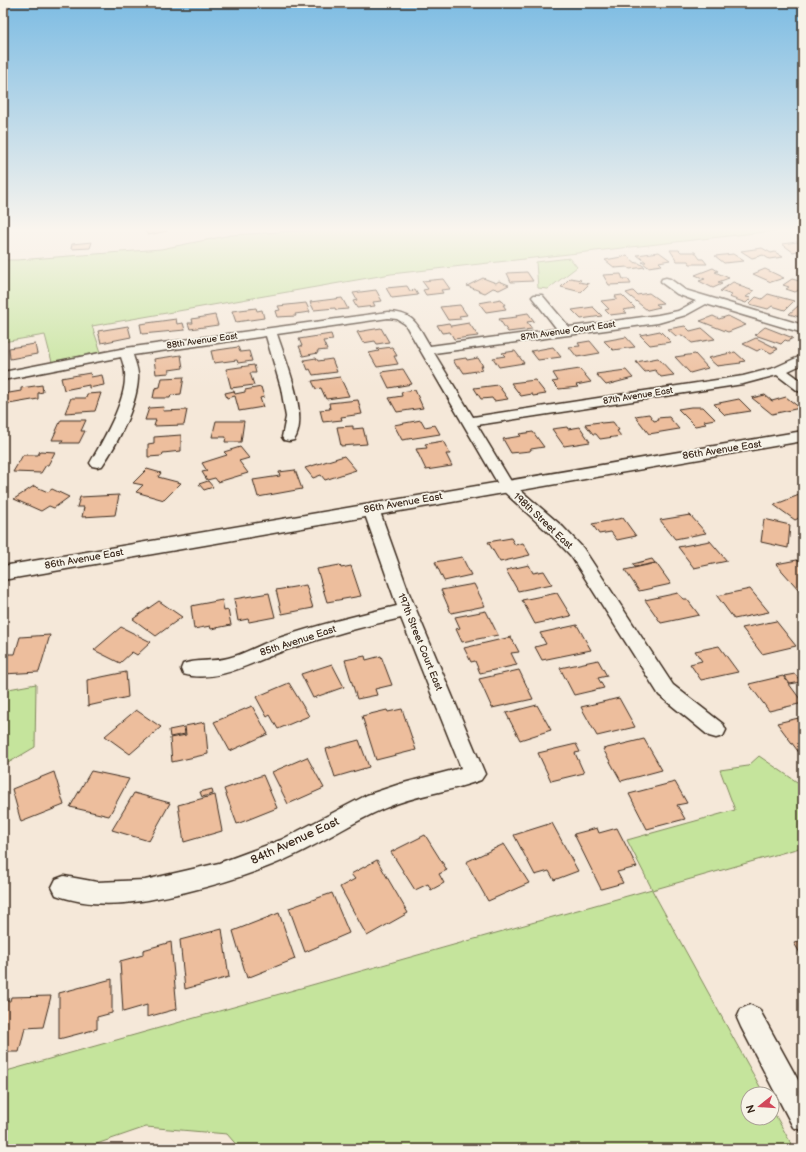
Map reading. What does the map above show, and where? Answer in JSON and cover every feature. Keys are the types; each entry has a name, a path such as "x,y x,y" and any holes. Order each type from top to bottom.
{"street":[{"path":"667,282 680,292 803,329"},
{"path":"538,297 566,332"},
{"name":"87th Avenue Court East","path":"427,350 658,319 682,313 705,300"},
{"name":"88th Avenue East","path":"3,376 126,352 270,330 380,316 402,316"},
{"name":"198th Street East","path":"402,316 410,322 506,486 557,531 577,552 666,690 716,730"},
{"path":"270,330 283,369 293,417 289,437"},
{"path":"97,463 109,443 126,403 132,379 131,368 126,352"},
{"name":"87th Avenue East","path":"469,422 743,380 779,371 803,359"},
{"path":"779,371 803,388"},
{"name":"86th Avenue East","path":"3,574 371,509 803,436"},
{"name":"197th Street Court East","path":"371,509 407,610 474,774"},
{"name":"85th Avenue East","path":"190,669 204,669 232,665 284,643 356,622 407,610"},
{"name":"84th Avenue East","path":"64,887 97,893 131,893 219,874 289,847 375,802 400,793 474,774"},
{"path":"750,1018 803,1117"}],"green space":[{"path":"3,282 346,282 92,326 101,352 52,362 45,335 3,342"},
{"path":"538,282 558,282 548,289 538,288"},
{"path":"36,684 35,747 3,766 3,690"},
{"path":"759,756 803,786 803,847 652,890 760,1086 740,1086 740,1126 780,1126 780,1124 794,1149 240,1149 227,1134 146,1127 82,1149 3,1149 3,1072 652,889 627,840 735,810 720,770 748,766"}],"building":[{"path":"423,282 445,282 450,289 441,290 443,293 426,295 423,290 428,289"},
{"path":"475,282 496,283 501,282 509,285 499,290 493,288 485,293 467,286"},
{"path":"566,282 579,282 589,284 581,292 561,287"},
{"path":"607,282 630,282 631,284 609,285"},
{"path":"701,282 719,282 722,284 713,288"},
{"path":"733,282 741,285 739,286 754,291 746,297 751,298 746,303 729,297 732,295 720,291"},
{"path":"788,282 803,282 803,291 799,290 795,292 786,289 789,287 783,285"},
{"path":"407,286 410,291 415,290 418,295 392,298 386,288"},
{"path":"376,290 382,301 373,302 375,306 357,308 353,301 357,300 353,293"},
{"path":"633,291 637,295 649,293 663,303 656,304 660,307 647,310 626,293"},
{"path":"768,294 794,301 785,310 772,306 768,309 749,304 756,297 762,299"},
{"path":"622,295 635,308 623,310 627,313 610,315 605,310 609,309 601,301 617,299 615,296"},
{"path":"342,298 348,309 336,310 335,308 314,310 310,302"},
{"path":"501,299 506,309 486,312 479,303"},
{"path":"306,303 310,312 295,314 296,316 277,317 275,311 280,310 278,306"},
{"path":"460,305 467,315 459,316 461,319 448,320 440,307"},
{"path":"798,306 803,307 803,318 789,314"},
{"path":"593,307 602,316 581,319 572,310"},
{"path":"256,308 257,311 262,310 264,318 236,322 232,311"},
{"path":"528,313 534,321 527,322 532,329 508,332 499,319 517,317 516,315"},
{"path":"215,315 218,325 190,329 188,323 193,323 192,319"},
{"path":"713,316 719,319 728,316 746,325 728,332 700,321"},
{"path":"176,319 177,324 183,323 185,330 142,334 140,324"},
{"path":"449,323 451,326 469,323 478,336 454,339 450,332 442,333 437,325"},
{"path":"128,326 131,337 101,343 98,331"},
{"path":"685,326 690,331 702,328 715,339 692,343 682,335 676,336 668,329"},
{"path":"765,327 793,338 788,341 785,340 781,344 755,335"},
{"path":"381,328 389,342 377,344 375,341 363,343 357,332"},
{"path":"660,331 671,342 650,345 640,335"},
{"path":"331,334 333,340 323,341 327,350 317,351 318,353 303,356 299,346 302,346 299,339"},
{"path":"626,337 635,347 613,350 604,341"},
{"path":"756,338 778,349 771,353 762,348 757,351 743,344"},
{"path":"590,341 600,353 577,357 569,347 580,346 578,343"},
{"path":"35,344 37,354 10,359 9,348"},
{"path":"238,347 240,352 249,351 252,361 238,363 237,360 214,363 211,351"},
{"path":"392,347 397,356 394,356 398,364 377,367 369,353 379,351 377,349"},
{"path":"553,347 561,357 538,360 531,351"},
{"path":"515,351 524,363 499,367 493,358 505,356 502,353"},
{"path":"735,352 745,361 740,362 741,363 717,366 708,358"},
{"path":"695,354 708,368 690,373 675,357"},
{"path":"181,355 183,368 169,370 169,373 156,374 154,359"},
{"path":"316,358 318,361 332,359 337,372 313,375 310,369 308,370 304,360"},
{"path":"466,358 467,360 478,358 483,366 481,366 483,370 464,373 460,367 457,367 453,360"},
{"path":"658,358 674,375 661,377 655,370 645,372 636,362"},
{"path":"254,365 256,373 250,373 254,385 231,388 226,369"},
{"path":"403,369 412,384 389,388 381,372"},
{"path":"580,369 591,382 576,385 578,387 559,389 552,382 558,381 553,373"},
{"path":"626,370 633,378 606,385 596,374"},
{"path":"90,373 91,377 102,375 104,385 89,388 89,385 64,390 61,378"},
{"path":"184,377 181,394 171,395 170,398 153,398 155,388 160,387 162,378"},
{"path":"340,377 349,396 326,399 321,388 316,389 312,381"},
{"path":"535,380 546,394 521,396 511,383"},
{"path":"42,385 43,392 38,393 38,399 3,405 3,394 21,391 21,388"},
{"path":"498,385 508,399 494,401 492,398 481,399 474,388"},
{"path":"261,387 264,397 260,398 263,407 239,411 235,396 227,398 225,393 234,391 235,394 245,392 245,390"},
{"path":"415,390 423,408 397,412 389,398 402,396 401,392"},
{"path":"101,393 95,411 65,413 71,398 86,398 87,394"},
{"path":"765,395 772,401 786,397 800,408 772,414 752,398"},
{"path":"739,399 751,411 725,415 714,404"},
{"path":"358,400 362,414 341,417 342,420 323,422 320,410 330,409 329,403"},
{"path":"164,407 163,411 187,410 184,425 154,426 156,420 145,420 149,408"},
{"path":"703,407 715,419 704,421 706,424 695,426 678,409"},
{"path":"649,414 654,421 658,420 657,418 669,417 679,429 649,434 635,416"},
{"path":"61,420 86,420 81,431 85,431 79,443 61,443 63,440 52,440"},
{"path":"421,420 425,427 435,425 440,434 402,440 394,425"},
{"path":"216,421 244,421 241,442 225,442 226,437 212,437"},
{"path":"613,422 619,430 617,431 621,436 600,439 596,434 593,434 585,424"},
{"path":"353,426 353,429 363,428 367,444 341,446 337,427"},
{"path":"567,427 568,429 580,427 590,442 564,446 552,429"},
{"path":"533,432 544,447 531,449 530,451 511,453 503,439 521,436 519,434"},
{"path":"181,435 181,451 163,453 162,456 148,457 148,444 154,443 154,437"},
{"path":"443,441 450,454 446,454 452,466 426,470 416,449 427,448 425,444"},
{"path":"240,447 249,458 239,461 248,473 218,482 215,478 207,480 202,472 207,471 202,463 227,455 224,452"},
{"path":"40,451 55,452 48,465 46,465 41,473 13,472 23,455 38,455"},
{"path":"344,456 356,470 325,480 321,475 313,478 305,468"},
{"path":"147,469 161,473 158,477 181,483 164,500 136,492 143,485 133,483"},
{"path":"295,470 302,489 258,497 253,480 280,476 279,472"},
{"path":"208,481 213,487 204,490 199,484"},
{"path":"34,486 48,492 52,489 69,497 54,508 49,506 41,511 14,499"},
{"path":"119,495 115,515 82,517 84,507 77,507 80,497"},
{"path":"799,495 803,498 803,516 795,520 774,505"},
{"path":"690,515 706,533 675,539 660,520"},
{"path":"623,518 636,536 617,540 611,532 599,534 592,524"},
{"path":"764,519 790,525 788,548 761,542"},
{"path":"511,538 515,545 523,543 530,555 500,562 488,542"},
{"path":"710,541 727,561 694,568 678,547"},
{"path":"462,557 471,575 444,581 435,562"},
{"path":"652,559 655,563 635,567 633,564"},
{"path":"797,560 803,566 803,590 799,590 776,564"},
{"path":"656,563 671,584 639,591 625,570"},
{"path":"340,565 341,568 351,566 361,596 327,602 317,569"},
{"path":"529,565 533,573 544,571 552,584 518,591 506,570"},
{"path":"474,584 485,606 451,613 441,590"},
{"path":"306,585 313,608 282,614 276,590"},
{"path":"750,589 769,612 734,619 717,596"},
{"path":"269,593 275,617 249,622 248,619 238,621 234,599"},
{"path":"557,593 571,616 535,624 522,600"},
{"path":"678,593 683,599 687,599 699,615 661,623 645,600"},
{"path":"222,600 224,611 228,610 231,625 211,629 210,626 194,629 191,606"},
{"path":"159,601 182,617 156,636 133,619"},
{"path":"486,611 498,635 462,642 456,629 460,628 455,617"},
{"path":"776,621 796,646 762,654 742,628"},
{"path":"577,625 591,650 542,660 535,647 546,644 540,633"},
{"path":"121,627 151,642 137,655 132,652 120,663 94,650"},
{"path":"50,635 39,672 3,674 3,654 15,654 20,637"},
{"path":"511,637 519,652 511,653 517,665 480,673 475,661 471,662 464,648"},
{"path":"719,646 738,672 701,680 690,664 702,661 695,651"},
{"path":"365,656 366,660 381,656 392,685 375,689 377,695 357,699 345,660"},
{"path":"598,660 607,676 598,678 604,688 574,695 560,668"},
{"path":"332,664 344,687 313,698 301,674"},
{"path":"519,670 533,699 492,708 479,679"},
{"path":"126,672 128,697 88,706 87,680"},
{"path":"795,674 801,682 790,684 784,676"},
{"path":"783,676 803,703 769,711 749,684"},
{"path":"289,683 309,716 278,729 270,715 267,717 256,697"},
{"path":"619,698 635,727 597,736 581,707"},
{"path":"537,705 551,730 520,740 506,713"},
{"path":"252,706 268,734 230,751 214,722"},
{"path":"402,709 416,750 376,760 362,716 387,710 388,712"},
{"path":"136,710 161,727 130,754 105,736"},
{"path":"803,717 803,753 800,754 777,723"},
{"path":"205,722 208,754 172,762 170,738 186,735 185,726"},
{"path":"184,727 185,734 170,737 169,730"},
{"path":"644,739 662,770 621,781 603,749"},
{"path":"359,740 369,767 335,777 326,749"},
{"path":"576,744 580,752 575,753 584,773 551,781 538,753"},
{"path":"307,757 324,788 288,804 272,772"},
{"path":"91,771 129,779 109,816 70,807"},
{"path":"54,772 64,805 21,822 12,789"},
{"path":"263,775 277,808 237,824 224,789"},
{"path":"675,782 687,803 677,805 685,819 647,829 629,794"},
{"path":"212,789 213,794 202,797 200,792"},
{"path":"134,793 170,803 149,841 112,830"},
{"path":"215,795 222,831 184,842 178,805"},
{"path":"552,823 578,871 554,880 549,871 535,875 514,835"},
{"path":"597,828 599,833 617,828 637,867 617,872 623,883 601,889 574,834"},
{"path":"425,835 447,870 439,874 444,883 431,890 428,884 415,890 391,852"},
{"path":"504,844 529,883 488,901 466,862"},
{"path":"377,860 408,913 367,936 340,887 355,879 351,874"},
{"path":"332,893 349,933 305,952 289,908"},
{"path":"279,913 295,959 247,978 233,931"},
{"path":"222,929 229,977 185,989 180,940"},
{"path":"803,941 803,958 794,943"},
{"path":"171,942 177,1009 147,1017 147,1005 123,1012 120,961 143,955 143,950"},
{"path":"112,979 112,1013 97,1017 97,1029 59,1039 59,993"},
{"path":"51,996 43,1027 25,1028 19,1052 3,1052 3,1001 10,1001 11,997"}]}
